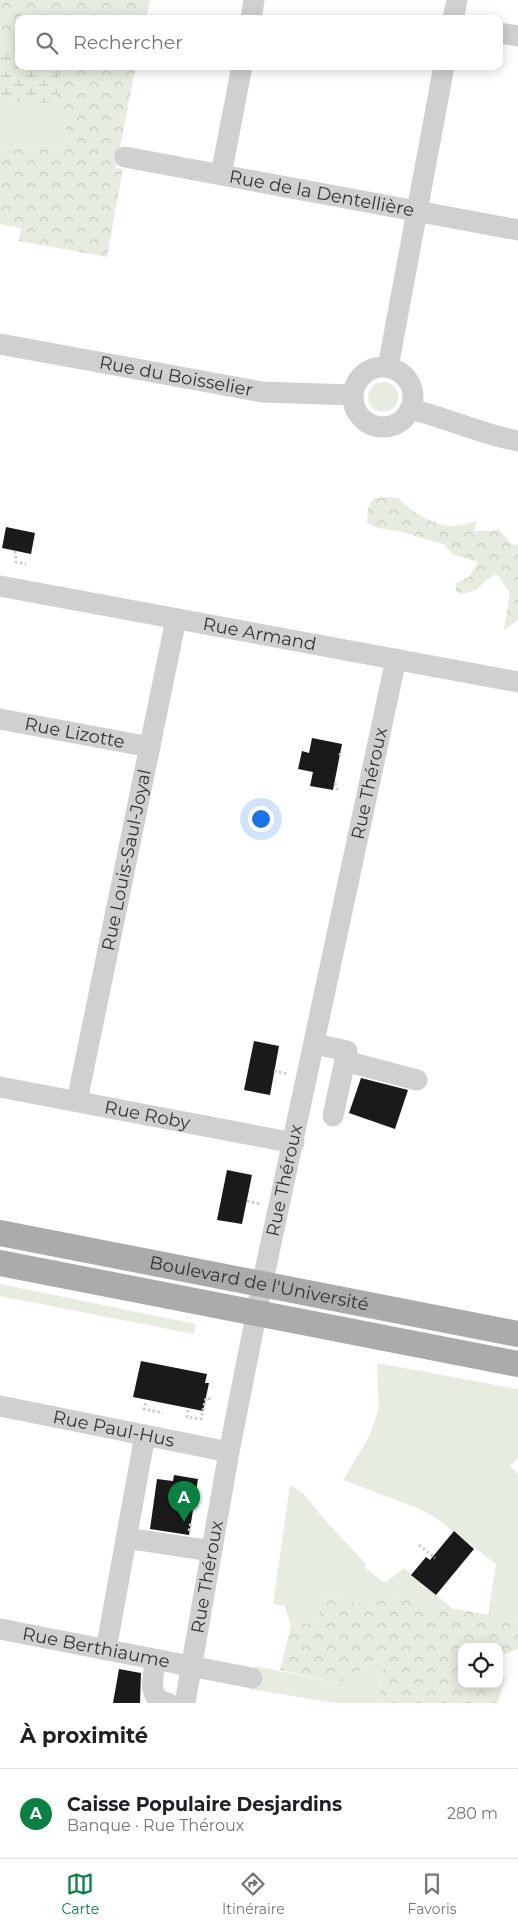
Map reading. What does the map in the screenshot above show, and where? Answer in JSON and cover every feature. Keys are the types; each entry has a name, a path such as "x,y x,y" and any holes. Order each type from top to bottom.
{"main road":[{"name":"Boulevard de l'Université","path":"0,1233 518,1334"},
{"name":"Boulevard de l'Université","path":"0,1264 518,1364"}],"street":[{"path":"252,15 254,0"},
{"path":"454,15 457,0"},
{"path":"503,34 518,36"},
{"path":"221,175 241,70"},
{"path":"388,367 443,70"},
{"name":"Rue de la Dentellière","path":"125,157 518,230"},
{"name":"Rue du Boisselier","path":"0,344 262,392 352,395"},
{"path":"379,367 388,367 402,374 407,379 413,394 410,409 400,422 392,426 376,426 361,418 356,411 352,395 354,387 364,373 379,367"},
{"path":"410,409 442,417 490,434 518,440"},
{"name":"Rue Armand","path":"0,586 518,682"},
{"name":"Rue Louis-Saul-Joyal","path":"77,1101 176,619"},
{"name":"Rue Théroux","path":"185,1703 229,1452 262,1285 302,1108 396,659"},
{"name":"Rue Lizotte","path":"0,719 150,747"},
{"path":"302,1108 340,1118 349,1073 347,1050 315,1044"},
{"path":"349,1073 417,1080"},
{"name":"Rue Roby","path":"0,1087 294,1143"},
{"name":"Rue Paul-Hus","path":"0,1406 229,1452"},
{"path":"106,1650 146,1435"},
{"path":"126,1538 212,1551"},
{"name":"Rue Berthiaume","path":"0,1629 252,1678"},
{"path":"156,1660 153,1692 162,1702 168,1703"}],"path":[{"path":"15,551 16,562 26,564"},
{"path":"339,755 344,754"},
{"path":"334,783 338,791"},
{"path":"188,1410 187,1417 201,1419 206,1398 212,1399"},
{"path":"146,1403 144,1409 163,1412"},
{"path":"419,1545 434,1558"}],"green space":[{"path":"0,0 150,0 147,15 15,15 15,47 0,42"},
{"path":"0,42 15,47 15,70 56,70 59,74 58,89 53,103 0,101"},
{"path":"56,70 135,70 116,168 123,169 107,257 19,241 21,228 0,224 0,149 42,145 57,149 64,143 67,121 53,103 58,89 59,74"},
{"path":"0,101 53,103 67,121 64,143 57,149 42,145 0,149"},
{"path":"383,382 389,383 397,391 397,403 389,411 383,412 377,411 369,403 368,397 369,391 377,383"},
{"path":"374,498 398,498 416,513 438,524 457,526 477,521 474,531 498,529 512,544 518,545 518,620 504,630 510,591 496,574 486,580 476,590 463,594 456,592 456,583 469,577 478,562 454,555 443,544 398,531 378,528 367,523 368,508"},
{"path":"0,1284 196,1324 194,1334 0,1296"},
{"path":"377,1363 518,1389 518,1458 510,1466 518,1474 518,1620 488,1615 496,1564 435,1517 417,1508 343,1480 370,1435 379,1407"},
{"path":"290,1485 303,1493 324,1519 366,1564 364,1567 385,1583 404,1568 453,1609 397,1599 356,1604 343,1597 322,1595 319,1622 291,1626 285,1606 273,1604"},
{"path":"322,1595 343,1597 356,1604 397,1599 518,1620 518,1649 503,1655 503,1643 458,1643 458,1688 502,1688 498,1703 378,1703 385,1656 339,1683 280,1670 291,1626 319,1622"},
{"path":"385,1656 378,1703 335,1703 250,1689 255,1666 339,1683"}],"building":[{"path":"6,527 35,533 31,554 2,548"},
{"path":"312,738 342,744 333,790 310,786 313,772 298,769 302,751 309,753"},
{"path":"254,1041 279,1046 270,1095 244,1090"},
{"path":"361,1078 408,1090 395,1129 349,1113"},
{"path":"227,1170 252,1175 242,1224 217,1220"},
{"path":"141,1361 207,1374 205,1383 209,1383 203,1411 133,1397"},
{"path":"174,1475 198,1479 189,1535 150,1529 157,1479 173,1481"},
{"path":"454,1531 474,1549 436,1595 411,1575 426,1557 430,1560"},
{"path":"119,1669 141,1673 140,1703 113,1703"}],"place":[{"name":"Caisse Populaire Desjardins","path":"184,1522"}]}
